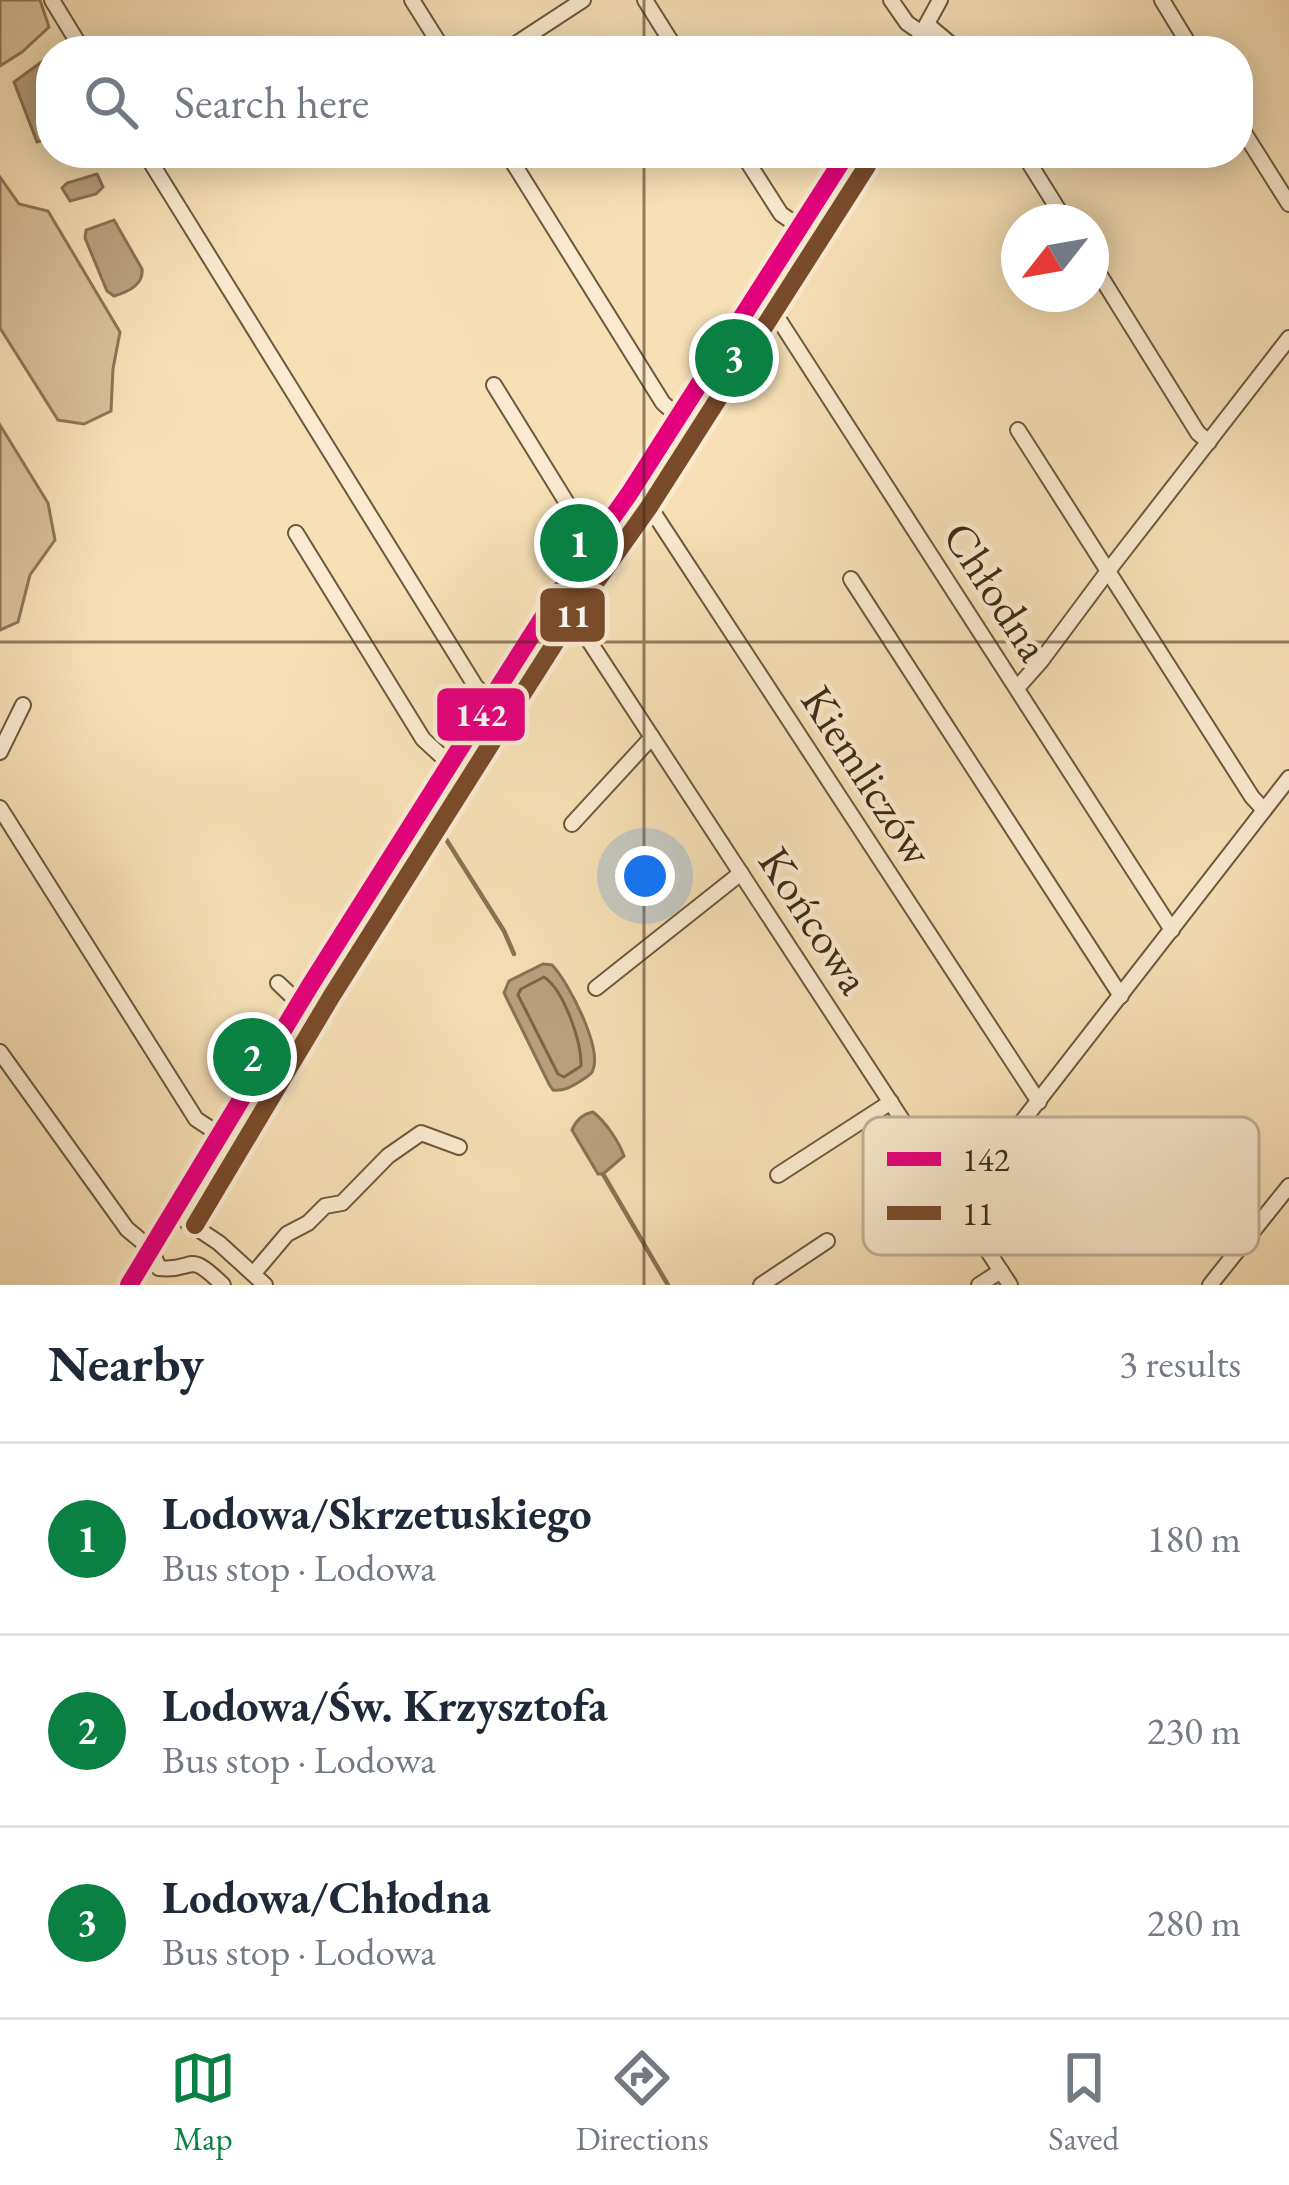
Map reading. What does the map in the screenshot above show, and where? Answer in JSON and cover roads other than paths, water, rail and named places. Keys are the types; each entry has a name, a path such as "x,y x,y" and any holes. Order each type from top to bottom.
{"street":[{"path":"52,0 74,36"},
{"path":"412,0 435,36"},
{"path":"528,36 584,0"},
{"path":"645,0 668,36"},
{"path":"891,0 907,23 936,36"},
{"path":"922,36 940,0"},
{"path":"1162,0 1184,36"},
{"path":"1253,148 1289,204"},
{"path":"154,168 464,667 490,699"},
{"path":"516,168 663,403 680,417"},
{"path":"752,168 781,214 800,226"},
{"path":"129,1285 490,699 680,417 837,168"},
{"path":"1032,168 1055,204"},
{"path":"1274,182 1289,172"},
{"path":"1109,290 1208,442"},
{"name":"Chłodna","path":"754,299 781,323 1172,929"},
{"path":"1017,688 1289,338"},
{"path":"494,385 570,508 599,537"},
{"path":"1018,430 1264,810"},
{"name":"Kiemliczów","path":"629,494 655,515 1040,1102"},
{"path":"296,532 424,739 450,764"},
{"path":"851,579 1121,996"},
{"name":"Końcowa","path":"556,597 901,1117"},
{"path":"0,752 22,705"},
{"path":"572,824 652,737"},
{"path":"1028,1117 1289,778"},
{"path":"0,808 196,1119 220,1135"},
{"path":"596,988 741,873"},
{"path":"278,982 299,1003"},
{"path":"0,1052 127,1228 151,1250 161,1270 194,1262 223,1285"},
{"path":"867,1117 891,1102"},
{"path":"778,1174 863,1120"},
{"path":"173,1214 219,1243 259,1279 287,1234 308,1223 325,1206 342,1203 388,1156 421,1133 459,1147"},
{"path":"1259,1224 1289,1186"},
{"path":"760,1285 827,1241"},
{"name":"Końcowa","path":"991,1255 1010,1285"},
{"path":"1210,1285 1234,1255"},
{"path":"979,1285 1001,1270"}],"water":[{"path":"36,66 36,139 14,82"},
{"path":"97,174 103,187 96,194 70,201 62,188 67,183"},
{"path":"114,220 142,275 130,290 114,296 107,291 85,238 86,230"},
{"path":"543,964 552,965 566,985 593,1046 592,1072 560,1090 549,1084 504,993 509,981"},
{"path":"593,1112 624,1156 603,1174 598,1174 572,1130 580,1118"}],"waterway":[{"path":"440,823 514,954"},
{"path":"603,1174 668,1285"}],"place":[{"name":"Lodowa/Chłodna","path":"734,358"},
{"name":"Lodowa/Skrzetuskiego","path":"579,543"},
{"name":"Lodowa/Św. Krzysztofa","path":"252,1057"}]}
